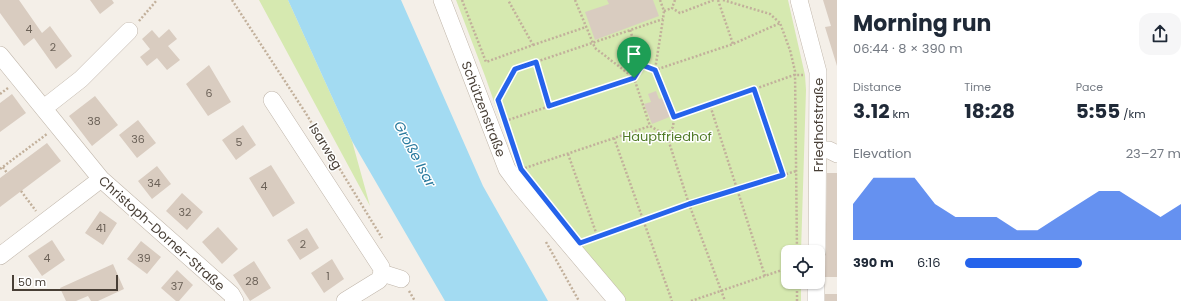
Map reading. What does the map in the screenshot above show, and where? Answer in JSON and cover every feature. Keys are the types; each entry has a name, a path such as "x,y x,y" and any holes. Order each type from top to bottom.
{"street":[{"name":"Schützenstraße","path":"442,0 507,169 518,185 617,301"},
{"name":"Friedhofstraße","path":"799,0 818,72 817,245"},
{"path":"44,108 80,79 129,31"},
{"name":"Christoph-Dorner-Straße","path":"0,56 101,179 228,299"},
{"name":"Isarweg","path":"272,100 381,267 382,273"},
{"path":"818,150 829,150 837,154"},
{"path":"0,256 101,179"},
{"path":"345,301 379,280 382,273 401,279"},
{"path":"816,289 816,301"}],"path":[{"path":"129,31 157,0"},
{"name":"Isarweg","path":"232,0 305,112 386,245"},
{"path":"462,0 486,62 586,27"},
{"path":"508,0 533,45"},
{"path":"575,0 595,48 634,78 650,126 667,136 689,204 725,301"},
{"path":"660,0 664,11 655,70 674,117 673,127 667,136"},
{"path":"672,8 674,0"},
{"path":"672,8 680,13 714,0"},
{"path":"718,0 733,44"},
{"path":"722,0 770,14 780,23 790,50 794,75 797,245"},
{"path":"664,11 672,8"},
{"path":"500,107 498,100 515,69 663,19"},
{"path":"642,65 655,70 733,44 780,23"},
{"path":"630,30 642,65"},
{"path":"536,62 549,106"},
{"path":"504,121 634,78 642,65"},
{"path":"674,117 710,106 794,75 818,72"},
{"path":"754,89 783,175"},
{"path":"710,106 765,276"},
{"path":"502,114 507,128"},
{"path":"7,173 1,168 58,126"},
{"path":"525,174 521,169 650,126"},
{"path":"614,138 672,301"},
{"path":"568,154 598,238"},
{"path":"580,243 598,238 689,204 796,171"},
{"path":"21,191 44,221"},
{"path":"691,301 781,270"},
{"path":"796,301 797,289"}],"green space":[{"path":"259,0 288,0 352,141 370,206"},
{"name":"Hauptfriedhof","path":"456,0 788,0 805,75 806,90 801,245 781,245 781,289 801,289 801,301 626,301 518,170 485,76"}],"water":[{"name":"Große Isar","path":"288,0 401,0 483,186 548,301 445,301 352,141"}],"building":[{"path":"0,0 19,0 42,33 50,26 72,56 56,69 34,38 24,46 0,13"},
{"path":"90,0 112,0 114,3 100,14"},
{"path":"607,0 653,0 659,16 595,40 585,12 609,4"},
{"path":"823,0 837,0 837,66 825,27 831,26"},
{"path":"169,29 177,39 168,46 180,60 167,70 157,58 147,66 140,57 150,49 142,39 152,30 159,38"},
{"path":"209,65 231,102 208,116 186,84"},
{"path":"656,91 659,99 665,97 672,116 652,124 644,104 651,102 648,94"},
{"path":"12,94 26,113 0,132 0,103"},
{"path":"95,96 118,125 92,146 69,116"},
{"path":"138,120 156,143 137,158 119,135"},
{"path":"243,125 256,145 236,160 222,140"},
{"path":"47,143 61,161 0,207 0,178"},
{"path":"271,165 295,203 273,217 249,178"},
{"path":"157,166 171,184 152,199 138,181"},
{"path":"827,173 837,173 837,277 825,277"},
{"path":"182,193 203,212 187,230 166,211"},
{"path":"100,211 117,223 103,245 85,233"},
{"path":"218,227 238,249 222,264 202,242"},
{"path":"307,228 319,248 300,260 287,240"},
{"path":"52,240 65,260 42,276 28,256"},
{"path":"141,241 161,257 147,274 127,259"},
{"path":"332,259 344,279 324,293 311,273"},
{"path":"254,261 271,288 250,301 233,275"},
{"path":"113,264 124,289 98,301 91,301 88,296 76,301 66,301 60,288"},
{"path":"177,270 193,285 179,301 176,301 161,288"},
{"path":"822,294 837,294 837,301 822,301"}],"route":[{"path":"536,62 549,106 634,78 642,65 655,70 674,117 710,106 754,89 783,175 689,204 598,238 580,243 521,169 498,100 515,69 536,62"}]}
